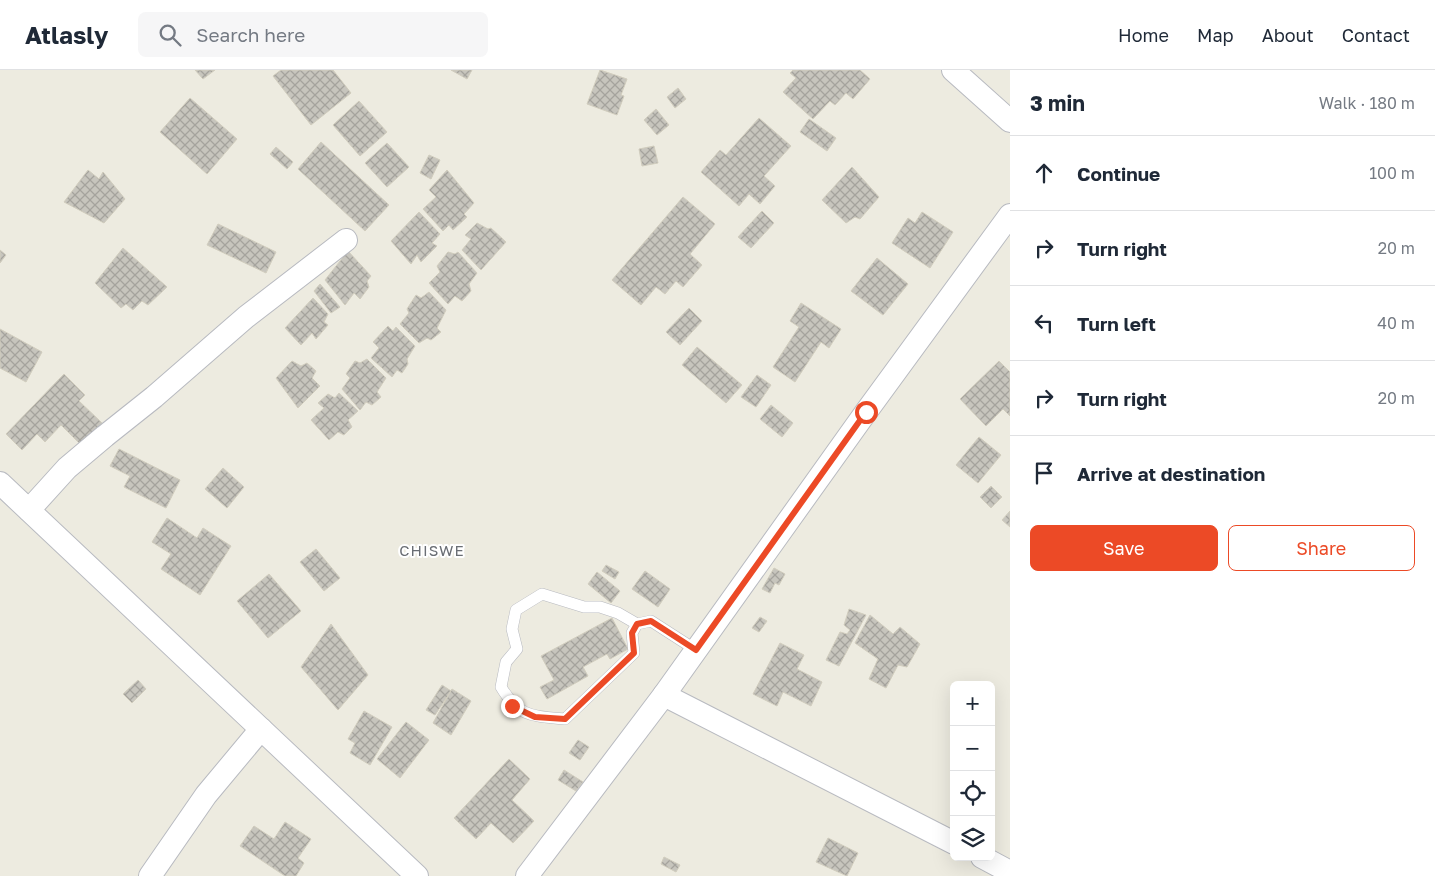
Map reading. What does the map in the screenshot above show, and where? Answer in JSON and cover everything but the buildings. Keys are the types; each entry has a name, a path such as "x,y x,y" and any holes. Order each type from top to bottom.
{"street":[{"path":"953,70 1010,121"},
{"path":"527,876 664,695 866,412 1010,215"},
{"path":"29,510 67,468 104,436 246,317 346,240"},
{"path":"0,483 417,876"},
{"path":"664,695 950,841"},
{"path":"150,876 162,856 206,795 261,729"},
{"path":"989,861 1010,872"}],"lane":[{"path":"637,624 632,633 634,653 565,719 535,717 512,706 501,687 506,662 517,648 512,629 516,610 542,594 584,607 600,607 618,613 637,624 651,621 696,650"}],"district":[{"name":"CHISWE","path":"432,551"}],"route":[{"path":"512,706 535,717 565,719 634,653 632,633 637,624 651,621 696,650 866,412"}]}
